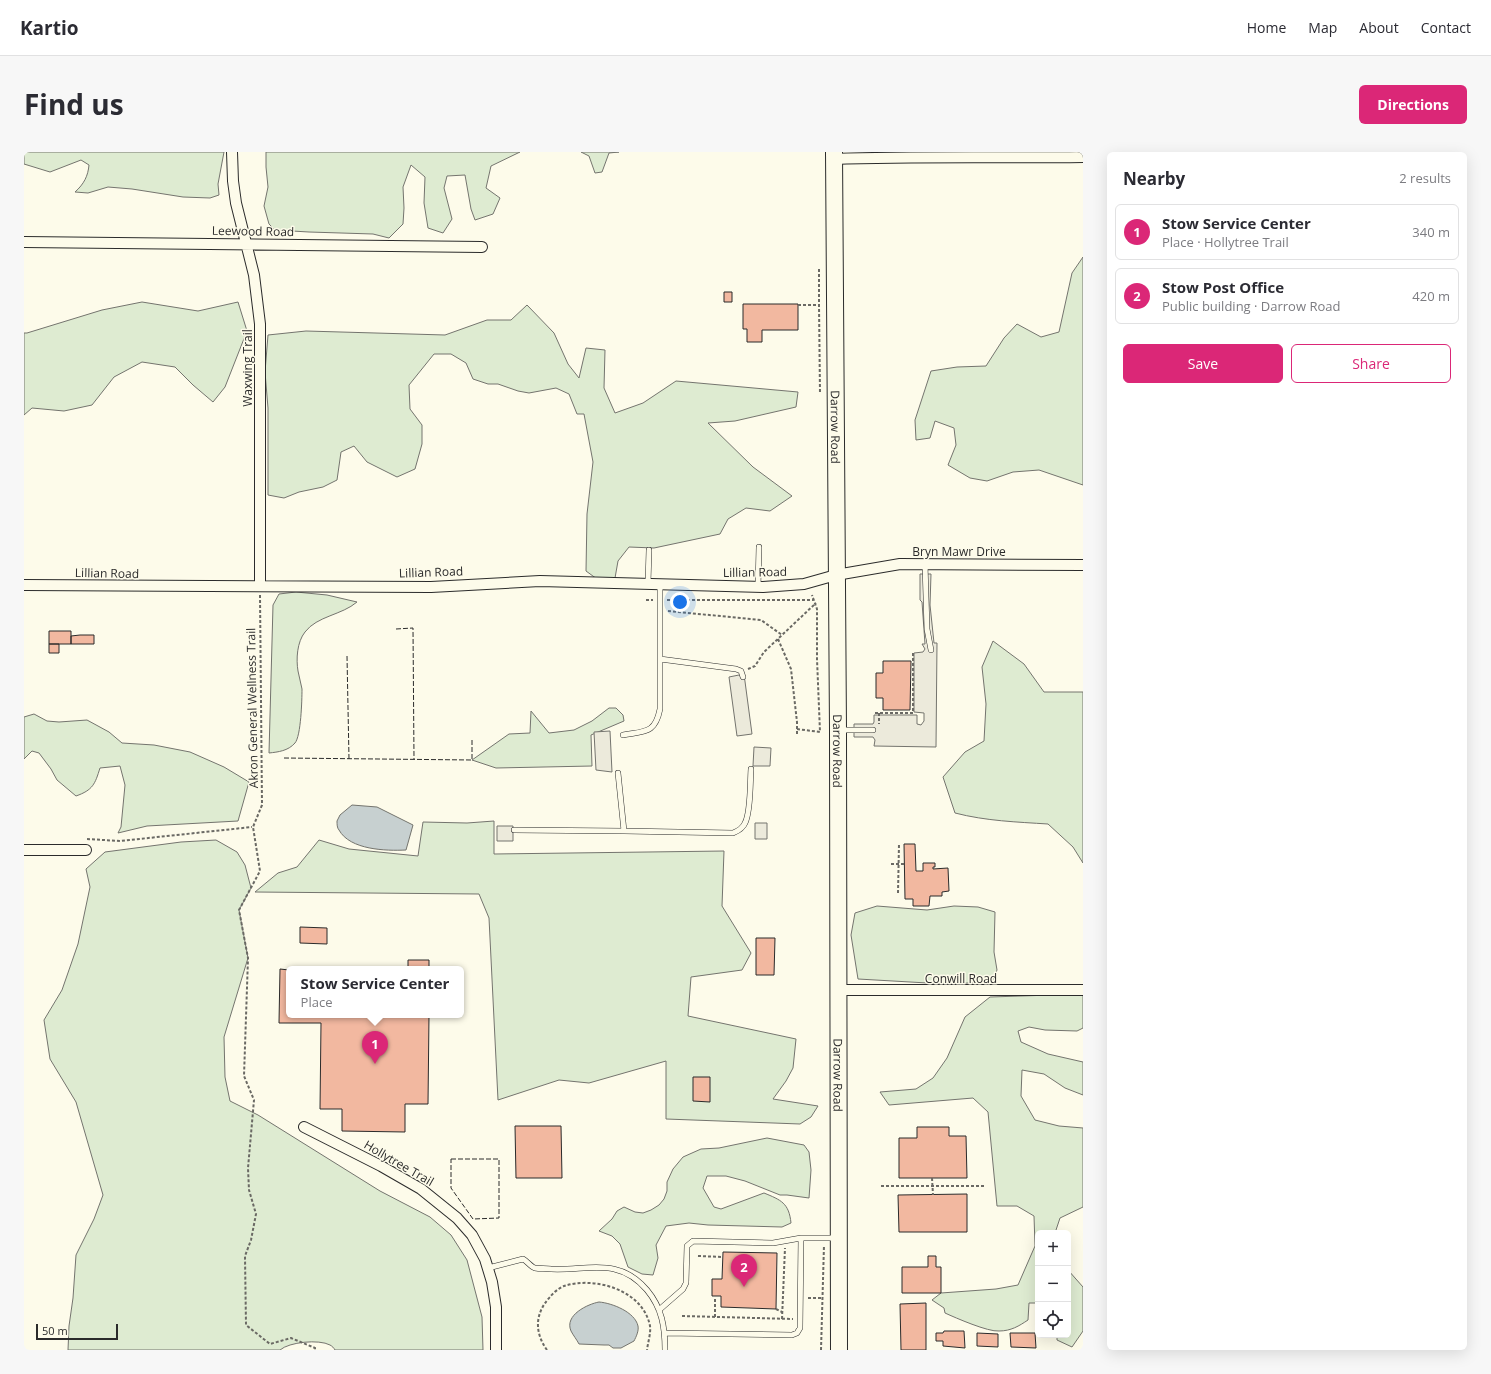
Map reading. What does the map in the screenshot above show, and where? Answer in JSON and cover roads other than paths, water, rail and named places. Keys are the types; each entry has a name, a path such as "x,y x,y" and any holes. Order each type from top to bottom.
{"main road":[{"name":"Darrow Road","path":"834,155 838,730 838,990 831,1238 839,1350"}],"street":[{"name":"Waxwing Trail","path":"232,152 233,181 236,203 254,275 260,324 260,586"},
{"path":"834,155 969,158 1083,157"},
{"name":"Leewood Road","path":"24,242 482,247"},
{"name":"Bryn Mawr Drive","path":"836,575 900,564 1083,565"},
{"name":"Lillian Road","path":"24,585 431,587 520,581 648,583 758,587 804,584 836,575"},
{"path":"24,850 86,850"},
{"name":"Conwill Road","path":"838,990 1083,990"},
{"name":"Hollytree Trail","path":"304,1127 382,1166 421,1189 457,1218 472,1235 485,1259 492,1282 496,1307 496,1350"}],"lane":[{"path":"758,587 759,547"},
{"path":"648,583 649,550"},
{"path":"925,564 927,629 931,650"},
{"path":"623,735 646,731 654,727 658,719 660,709 660,584"},
{"path":"660,659 736,669 741,671 743,677"},
{"path":"838,730 876,730"},
{"path":"514,830 733,833 745,824 748,813 751,769"},
{"path":"618,773 624,831"},
{"path":"665,1333 792,1335 797,1333 800,1328 801,1238"},
{"path":"660,1310 683,1289 686,1283 687,1246 693,1241 773,1243 801,1238 831,1238"},
{"path":"488,1268 523,1259 534,1268 564,1270 589,1267 619,1269 639,1280 654,1299 662,1315 665,1333 665,1350"}],"place":[{"name":"Stow Service Center","path":"375,1064"},
{"name":"Stow Post Office","path":"744,1287"}]}
